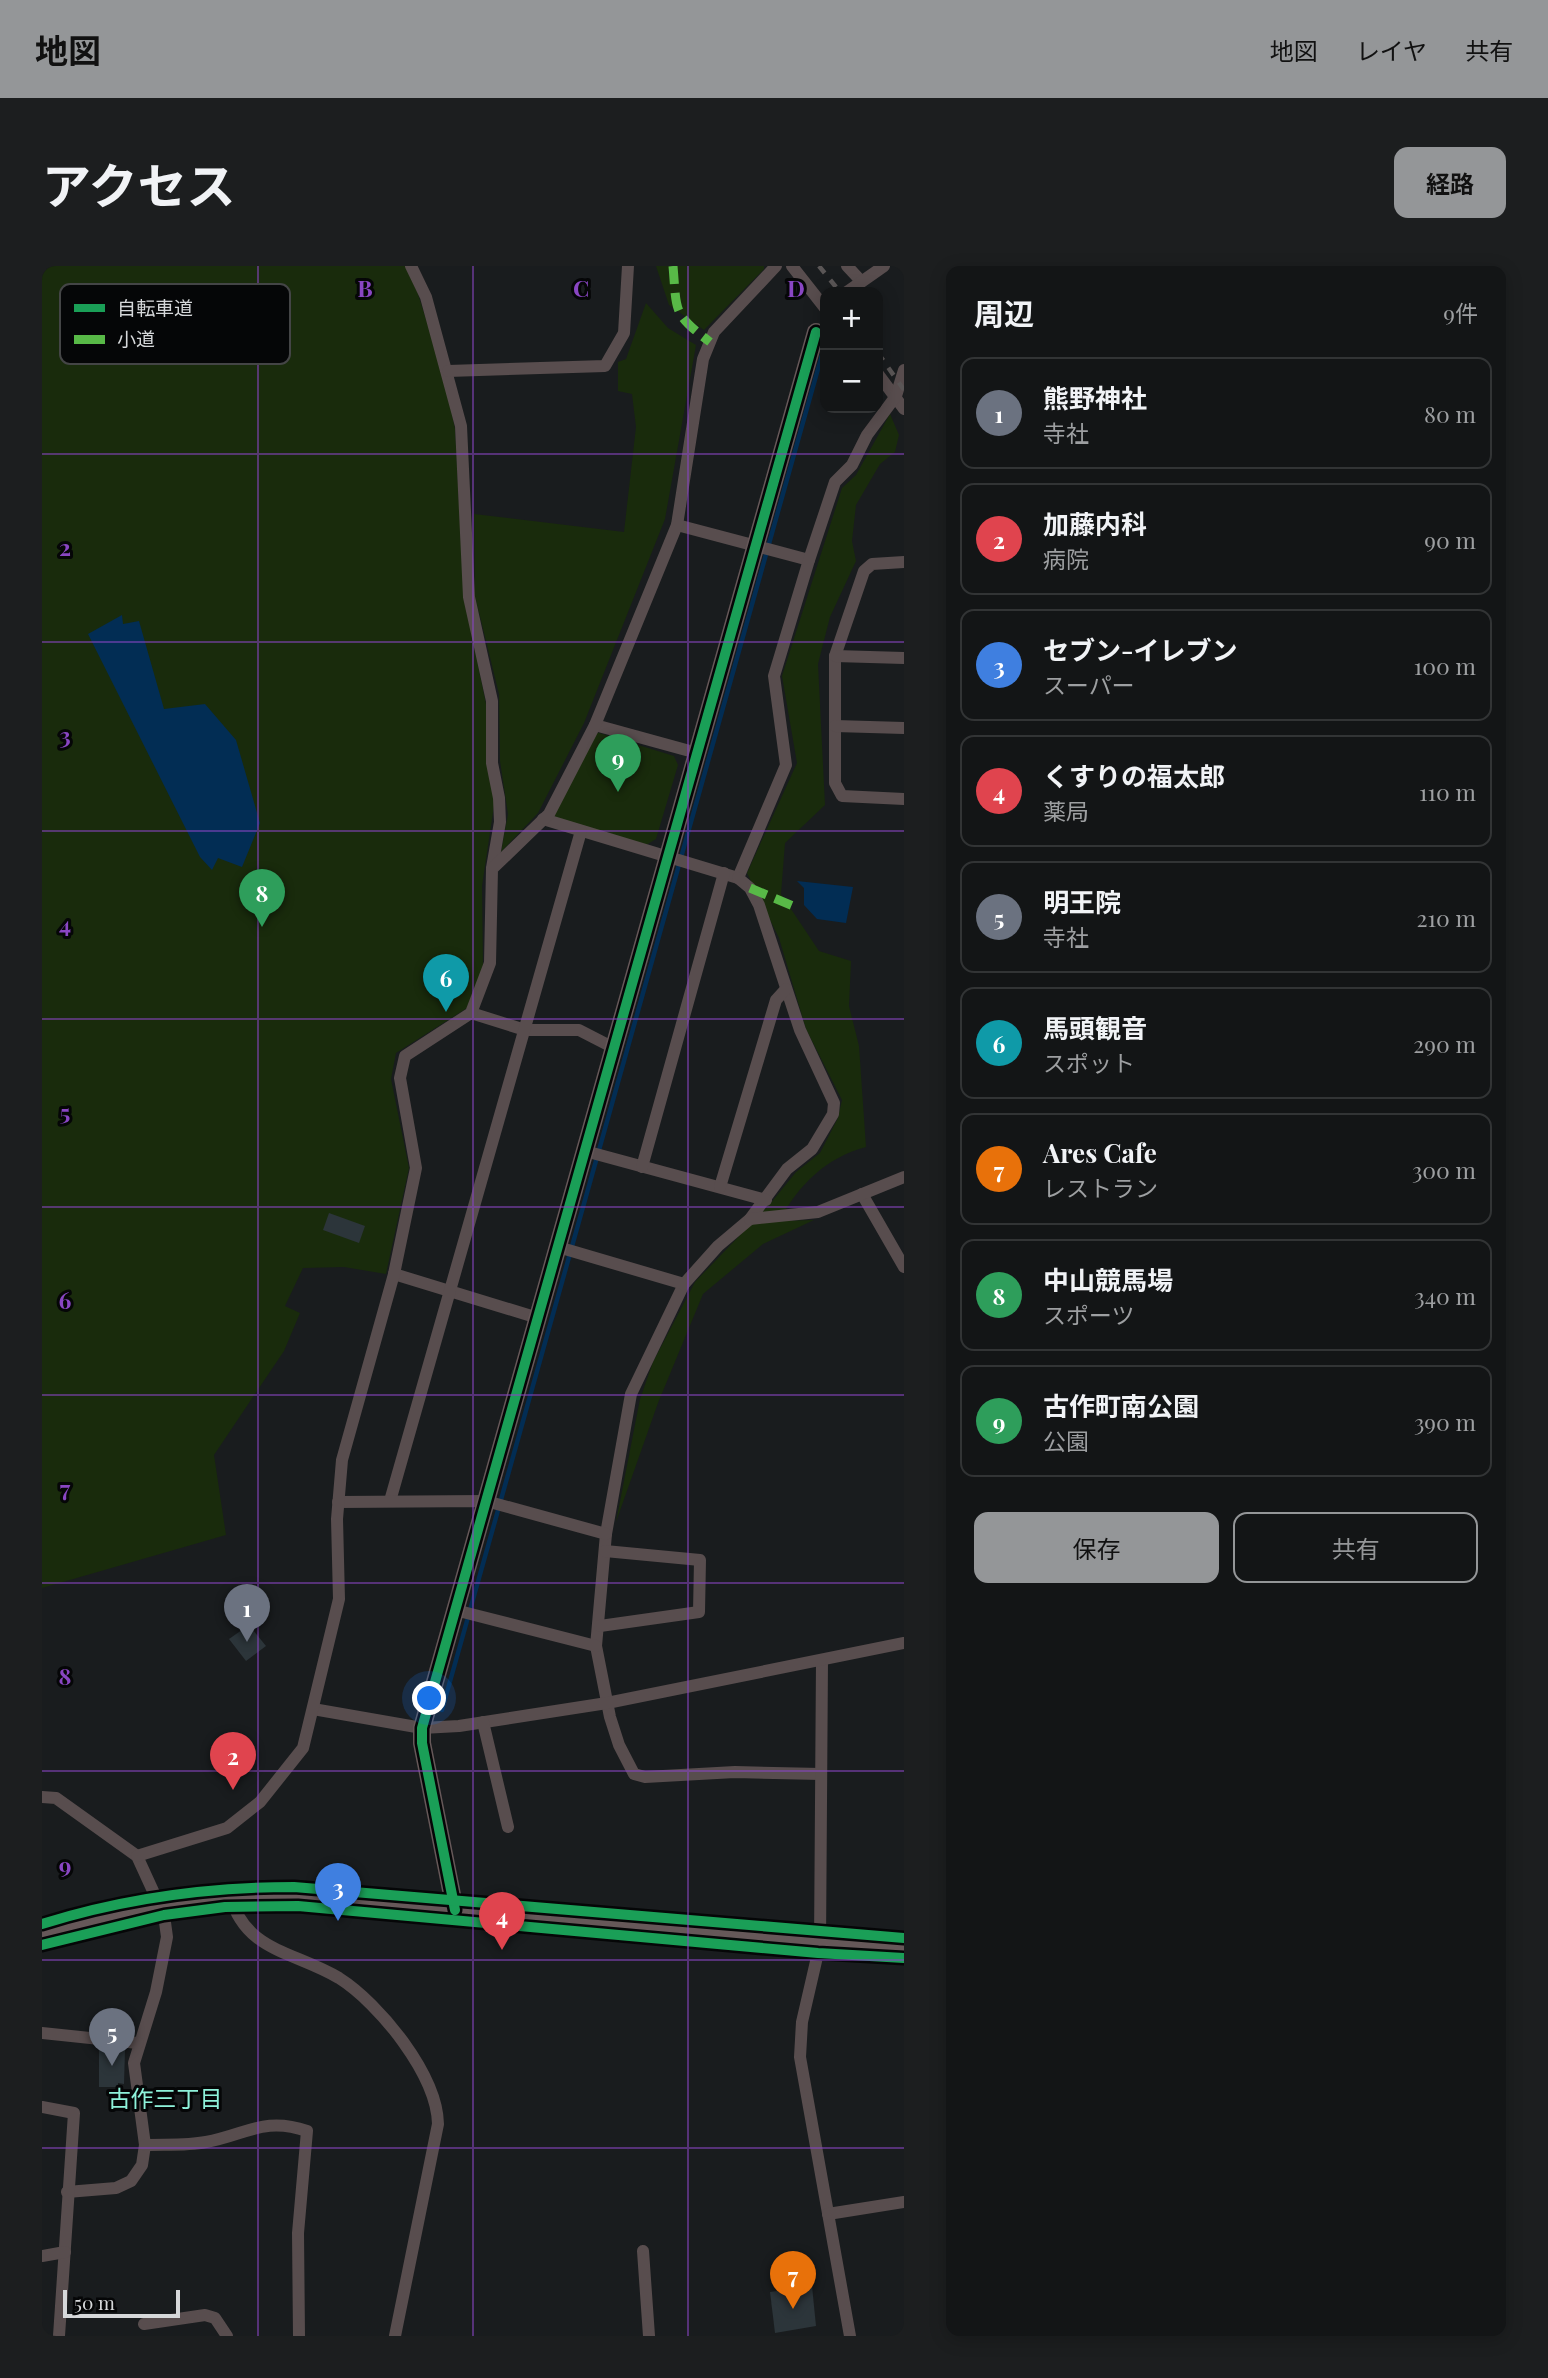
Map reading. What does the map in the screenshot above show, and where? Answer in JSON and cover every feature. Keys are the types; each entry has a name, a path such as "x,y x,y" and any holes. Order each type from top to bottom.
{"street":[{"path":"137,1856 227,1828 260,1802 303,1748 339,1599 338,1502 342,1460 394,1274 416,1168 400,1078 405,1056 471,1013 490,963 492,869 500,822 499,798 492,763 492,701 469,597 461,426 426,297 411,266"},
{"path":"448,371 605,366 624,333 628,266"},
{"path":"492,869 543,820 594,725 677,525 704,359 714,332 776,266"},
{"path":"792,266 820,303"},
{"path":"847,266 861,281"},
{"path":"853,287 884,266"},
{"path":"455,1910 422,1743 422,1728 820,322"},
{"path":"738,878 786,765 774,676 809,561 835,482 852,465 867,435 896,397 904,370"},
{"path":"883,380 904,409"},
{"path":"677,525 809,561"},
{"path":"904,562 872,564 864,571 835,656 835,783 842,796 904,799"},
{"path":"835,656 904,658"},
{"path":"594,725 696,754"},
{"path":"835,726 904,729"},
{"path":"543,820 724,873 738,878 750,888 759,905 800,1030 834,1103 833,1114 812,1149 787,1169 750,1219 718,1246 684,1284 631,1394 606,1534 600,1626 596,1646 607,1703 625,1762 634,1774 645,1777 735,1772 821,1774"},
{"path":"390,1501 581,831"},
{"path":"642,1167 724,873"},
{"path":"720,1187 776,1000 786,989"},
{"path":"471,1013 524,1030 579,1030 614,1048"},
{"path":"585,1152 766,1200"},
{"path":"750,1219 818,1212 904,1177"},
{"path":"862,1194 904,1267"},
{"path":"558,1247 684,1284"},
{"path":"394,1274 538,1318"},
{"path":"338,1502 486,1501 606,1534"},
{"path":"600,1626 699,1612 700,1560 605,1551"},
{"path":"455,1609 596,1646"},
{"path":"313,1709 422,1728 483,1722 607,1703 904,1643"},
{"path":"822,1660 820,1944 802,2022 800,2057 850,2336"},
{"path":"483,1722 508,1827"},
{"path":"42,1797 56,1798 137,1856 164,1915 167,1937 156,1992 134,2063 145,2145 142,2165 131,2181 116,2189 67,2192"},
{"path":"230,1895 238,1919 252,1937 342,1980 386,2022 400,2037 432,2090 437,2106 438,2124 395,2336"},
{"path":"42,1931 157,1903 230,1895 318,1896 820,1944 904,1948"},
{"path":"42,2033 138,2043"},
{"path":"42,2108 74,2113 60,2336"},
{"path":"145,2145 205,2143 264,2124 287,2124 307,2131 298,2233 299,2336"},
{"path":"828,2214 904,2202"},
{"path":"643,2251 649,2336"},
{"path":"42,2256 65,2252"},
{"path":"144,2324 205,2315 215,2318 227,2336"}],"green space":[{"path":"42,266 405,266 417,291 443,372 455,429 464,598 486,704 495,799 482,886 483,967 467,1008 396,1053 391,1079 409,1168 386,1274 344,1267 303,1268 285,1306 300,1313 284,1351 214,1455 226,1535 42,1588"},
{"path":"656,266 764,266 764,269 704,330 669,305"},
{"path":"646,303 668,328 696,345 665,519 584,723 538,813 501,852 508,814 500,761 499,694 475,596 474,514 624,532 636,427 632,394 618,391 618,362 626,359"},
{"path":"890,414 899,435 895,452 880,464 856,505 852,541 856,561 830,617 818,664 825,805 785,843 781,894 819,951 851,961 849,1006 859,1046 866,1147 838,1158 815,1175 795,1196 779,1221 814,1220 763,1244 703,1294 658,1403 616,1522 640,1399 653,1362 695,1282 770,1204 796,1172 820,1153 838,1118 842,1100 806,1029 779,938 747,873 797,763 782,676 842,488 856,475"},
{"path":"596,732 674,756 678,765 656,839 646,845 553,818"}],"water":[{"path":"122,615 123,624 139,621 164,709 205,704 236,740 260,823 242,867 218,858 212,870 200,857 88,634"},
{"path":"797,881 853,887 846,923 817,919 804,905 804,888"}],"building":[{"path":"329,1213 365,1226 359,1243 323,1230"},
{"path":"249,1625 266,1646 246,1661 229,1639"},
{"path":"99,2048 125,2050 124,2084 118,2083 118,2087 99,2087"},
{"path":"812,2286 816,2326 775,2333 770,2292"}],"waterway":[{"path":"442,1710 823,350"}],"railway":[{"path":"819,266 836,287"},
{"path":"883,360 904,390"}],"marked path":[{"path":"673,266 679,310 689,324 710,342"},
{"path":"750,888 798,908"}],"cycle path":[{"path":"455,1910 422,1743 422,1728 816,332"},
{"path":"42,1924 104,1907 166,1896 230,1889 294,1887 904,1938"},
{"path":"42,1945 164,1915 225,1907 298,1906 818,1953 904,1958"}],"place":[{"name":"古作町南公園","path":"618,792"},
{"name":"中山競馬場","path":"262,927"},
{"name":"馬頭観音","path":"446,1012"},
{"name":"熊野神社","path":"247,1642"},
{"name":"加藤内科","path":"233,1790"},
{"name":"セブン-イレブン","path":"338,1921"},
{"name":"くすりの福太郎","path":"502,1950"},
{"name":"明王院","path":"112,2066"},
{"name":"Ares Cafe","path":"793,2309"}],"district":[{"name":"古作三丁目","path":"165,2097"}]}
